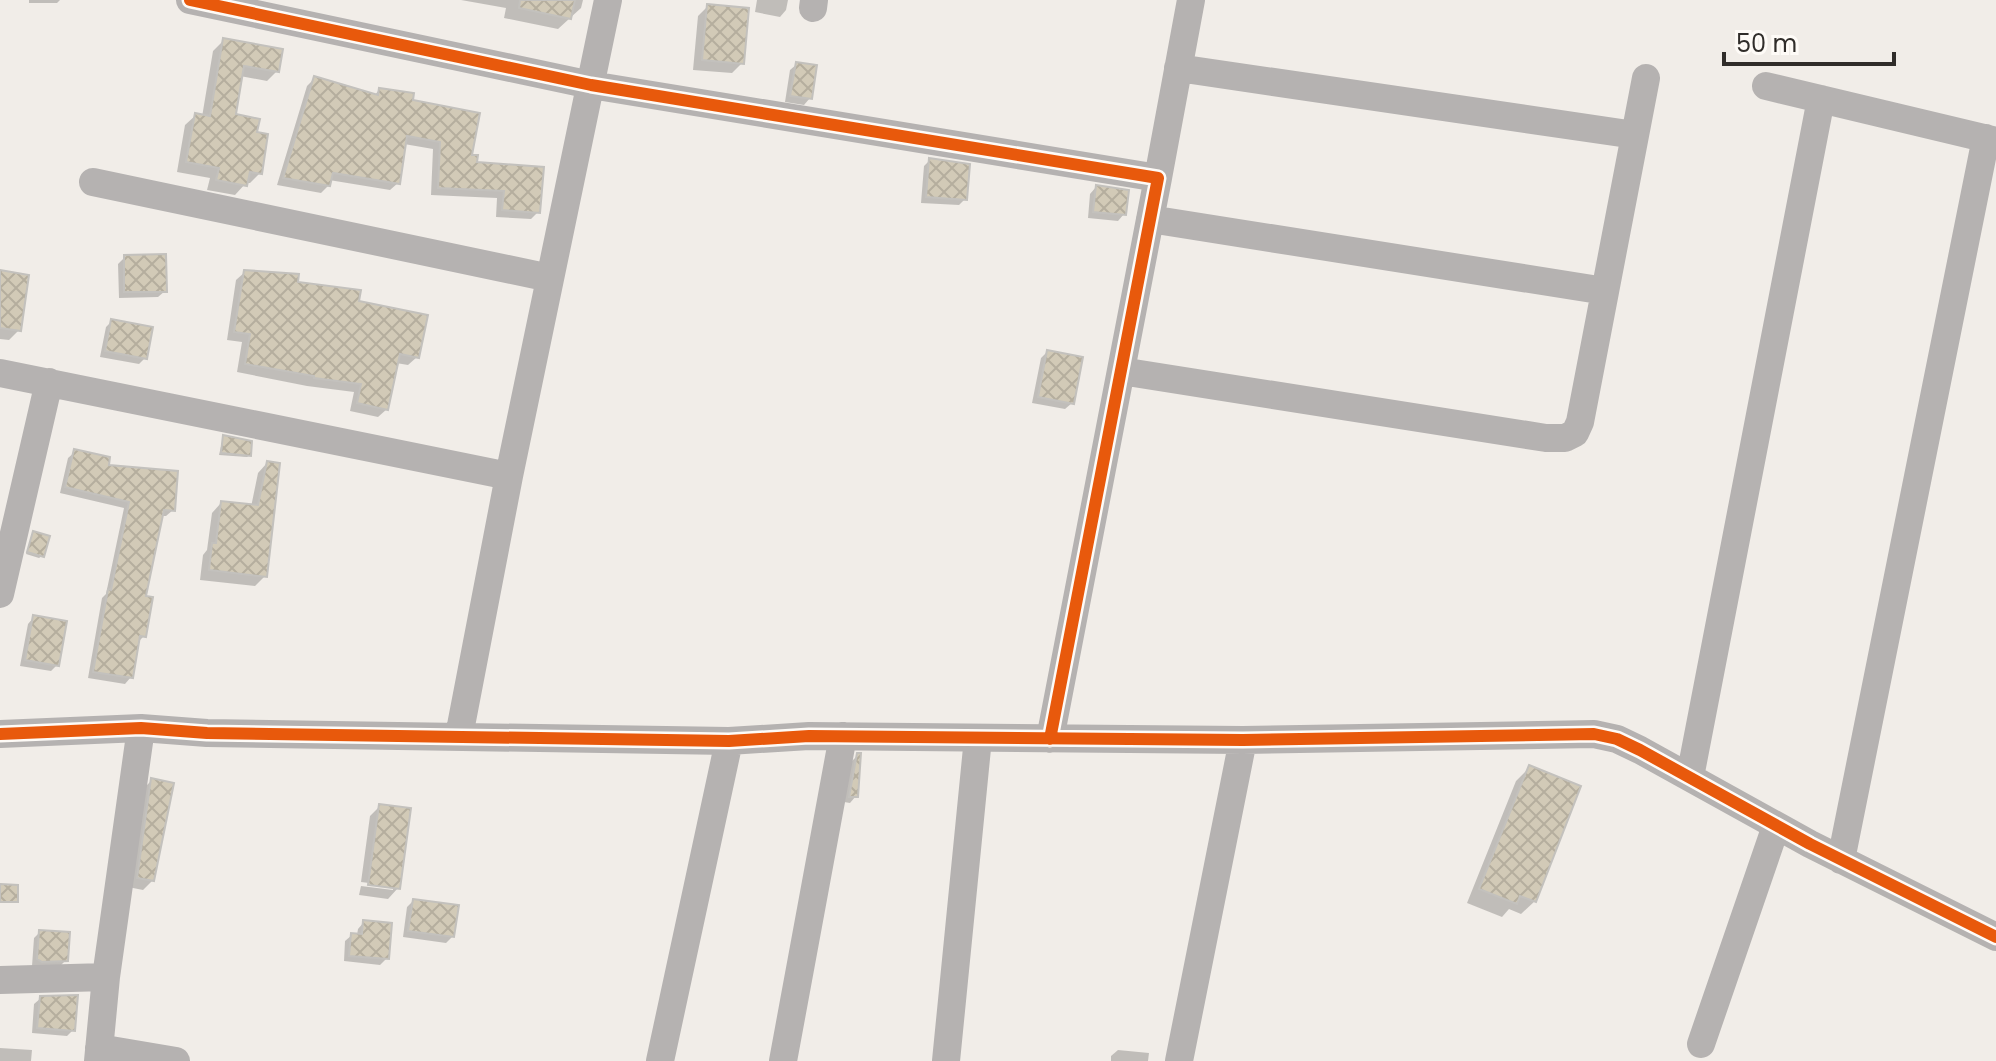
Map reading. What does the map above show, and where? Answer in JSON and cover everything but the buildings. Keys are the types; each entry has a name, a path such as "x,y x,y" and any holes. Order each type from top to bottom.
{"street":[{"path":"190,0 591,85 1158,178"},
{"path":"459,736 509,476 608,0"},
{"path":"1050,739 1191,0"},
{"path":"1178,68 1635,135"},
{"path":"1121,371 1546,438 1565,438 1575,433 1580,422 1646,78"},
{"path":"1766,86 1991,139 1841,860"},
{"path":"1690,777 1821,99"},
{"path":"93,182 550,278"},
{"path":"1150,219 1605,291"},
{"path":"0,373 509,476"},
{"path":"0,594 49,382"},
{"path":"0,734 141,728 207,733 729,741 843,736 1243,740 1594,734 1628,744 1776,826 1996,937"},
{"path":"141,728 98,1054 176,1061"},
{"path":"783,1061 843,736"},
{"path":"946,1061 978,738"},
{"path":"1179,1061 1243,740"},
{"path":"660,1061 729,741"},
{"path":"1701,1044 1776,826"},
{"path":"0,980 106,977"}],"cycle path":[{"path":"190,0 591,85 1158,178 1050,739"},
{"path":"0,734 141,728 207,733 729,741 809,736 1243,740 1594,734 1617,739 1640,750 1810,844 1996,937"}]}
